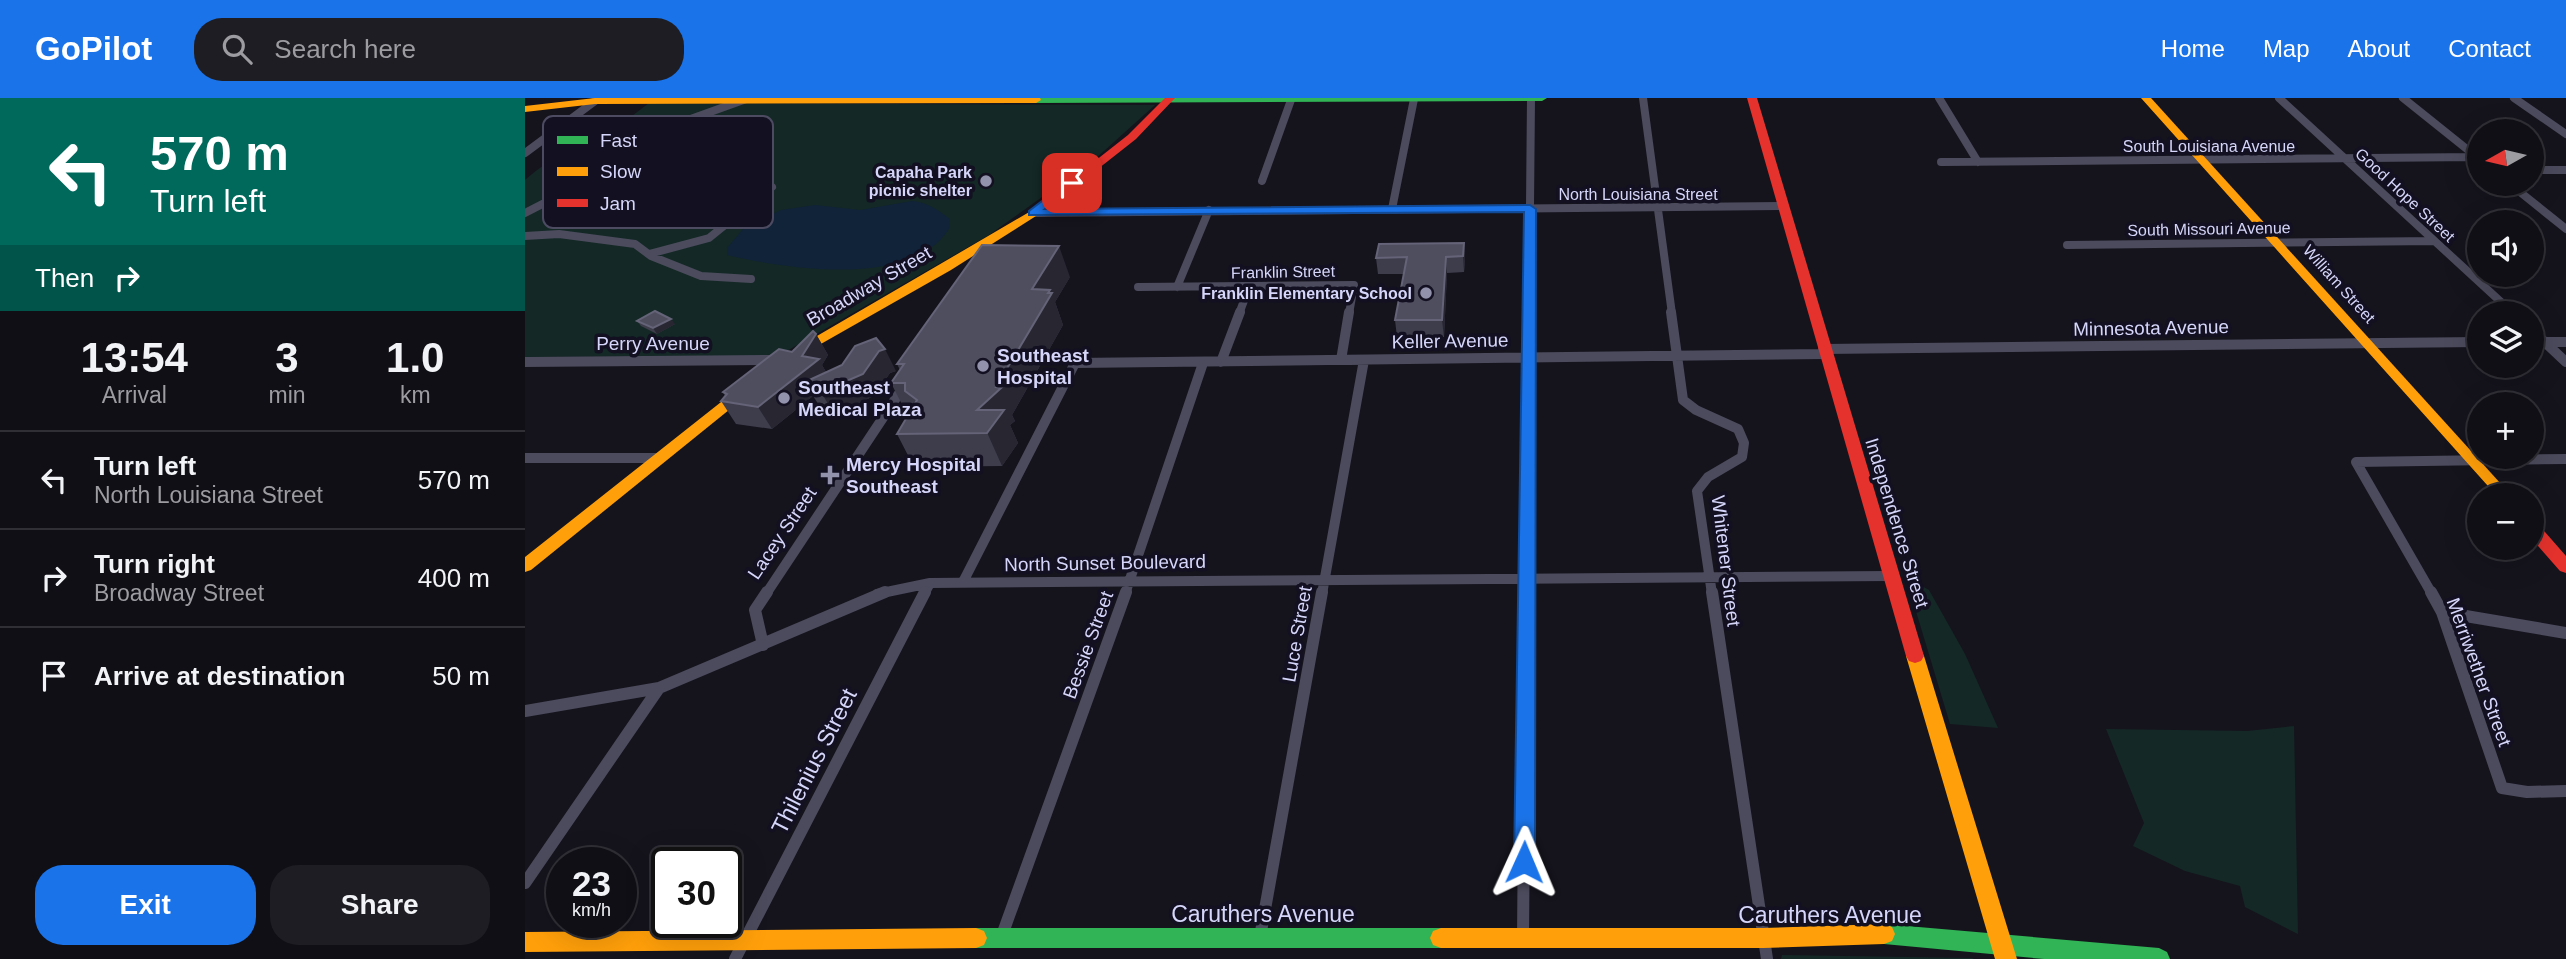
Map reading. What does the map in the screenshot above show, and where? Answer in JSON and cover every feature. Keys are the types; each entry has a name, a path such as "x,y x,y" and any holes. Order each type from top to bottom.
{"street":[{"path":"1524,939 1531,98"},
{"path":"525,109 595,101 746,99 1542,98"},
{"name":"Whitener Street","path":"1643,98 1683,400 1696,410 1738,429 1744,443 1742,457 1708,477 1697,491 1767,959"},
{"name":"Independence Street","path":"1752,98 1890,576 2006,959"},
{"path":"1938,98 1977,162"},
{"name":"William Street","path":"2145,98 2467,452"},
{"name":"Good Hope Street","path":"2279,98 2500,301"},
{"path":"2403,98 2467,149"},
{"path":"2514,98 2566,134"},
{"path":"701,116 746,99"},
{"name":"Broadway Street","path":"525,566 781,360 995,245 1132,138 1168,99"},
{"path":"1392,209 1422,99"},
{"path":"1262,181 1291,100"},
{"path":"575,116 595,101"},
{"path":"525,153 543,140"},
{"name":"South Louisiana Avenue","path":"1941,162 2467,158"},
{"path":"2545,170 2566,170"},
{"path":"2525,196 2565,229"},
{"path":"525,213 543,202"},
{"name":"North Louisiana Street","path":"1033,213 1781,206"},
{"path":"525,222 538,210 534,207"},
{"path":"1177,287 1209,210"},
{"path":"649,254 709,239 722,228"},
{"path":"525,236 559,234 635,244 649,254 701,275 751,279"},
{"name":"South Missouri Avenue","path":"2067,245 2434,241"},
{"name":"Franklin Street","path":"1138,287 1354,285 1342,359 1364,360"},
{"path":"1221,362 1249,287"},
{"name":"Minnesota Avenue","path":"1824,352 2467,342"},
{"path":"2545,342 2566,342"},
{"path":"2545,342 2566,362"},
{"name":"Keller Avenue","path":"963,582 1075,363 1677,357 1824,352"},
{"name":"Perry Avenue","path":"525,362 781,360"},
{"name":"Luce Street","path":"1259,937 1364,360"},
{"name":"Bessie Street","path":"1001,938 1130,581 1203,363"},
{"name":"Lacey Street","path":"763,646 755,621 755,610 911,375"},
{"path":"525,458 660,458"},
{"path":"2544,459 2566,459"},
{"name":"Merriwether Street","path":"2467,461 2356,462 2442,612 2502,788 2527,792 2566,791"},
{"name":"William Street","path":"2482,469 2494,483"},
{"path":"2544,541 2564,562"},
{"name":"North Sunset Boulevard","path":"525,711 659,688 763,646 876,594 930,583 1325,578 1527,580 1890,576"},
{"name":"Thilenius Street","path":"735,959 930,583"},
{"path":"2442,612 2566,633"},
{"path":"525,883 659,688"},
{"name":"Caruthers Avenue","path":"525,943 744,943 1001,938 1763,938 1883,934 2158,959"}],"green space":[{"path":"649,103 1155,105 1095,159 989,235 778,356 525,357 525,180 543,166 543,228 773,228 773,116 632,116"},
{"path":"1911,580 1929,590 1965,654 1998,728 1950,724 1915,608"},
{"path":"2294,726 2298,934 2245,907 2240,886 2185,871 2133,846 2144,823 2106,729 2247,731"},
{"path":"1782,955 1972,958 1974,959 1781,959"}],"water":[{"path":"912,201 927,205 950,219 950,227 933,247 909,260 879,267 814,269 727,255 727,248 743,229 773,228 773,214 781,210 815,205 860,210"}],"building":[{"path":"1464,243 1463,256 1446,257 1442,320 1395,320 1407,257 1376,258 1379,244"},
{"name":"Southeast Hospital","path":"982,245 1059,246 1032,289 1050,290 1048,293 1052,293 996,387 1001,388 977,410 1004,410 987,433 897,434 917,400 905,391 905,383 891,383 904,364 897,364"},
{"path":"655,311 671,319 653,328 637,321"},
{"path":"813,331 816,334 802,356 819,359 758,407 721,401 727,394 723,392 779,349 792,352"},
{"path":"876,338 885,349 879,351 863,374 821,392 812,392 805,382 842,365 855,346"}],"traffic: fast":[{"path":"1036,100 1542,98"},
{"path":"1884,934 2159,959"},
{"path":"976,938 1441,938"}],"traffic: slow":[{"path":"2146,98 2493,483"},
{"path":"525,109 595,101 1036,100"},
{"path":"800,350 947,267 1043,207"},
{"path":"525,566 740,394"},
{"path":"1915,656 2006,959"},
{"path":"1441,938 1763,938 1884,934"},
{"path":"525,942 976,938"}],"traffic: jam":[{"path":"1043,207 1132,137 1170,98"},
{"path":"1752,98 1915,656"},
{"path":"2544,542 2566,567"}],"place":[{"name":"Capaha Park picnic shelter","path":"986,181"},
{"name":"Franklin Elementary School","path":"1426,293"},
{"name":"Southeast Hospital","path":"983,366"},
{"name":"Southeast Medical Plaza","path":"784,398"},
{"name":"Mercy Hospital Southeast","path":"830,475"}],"route":[{"path":"1072,183 1033,213 1530,209 1524,862"}]}
